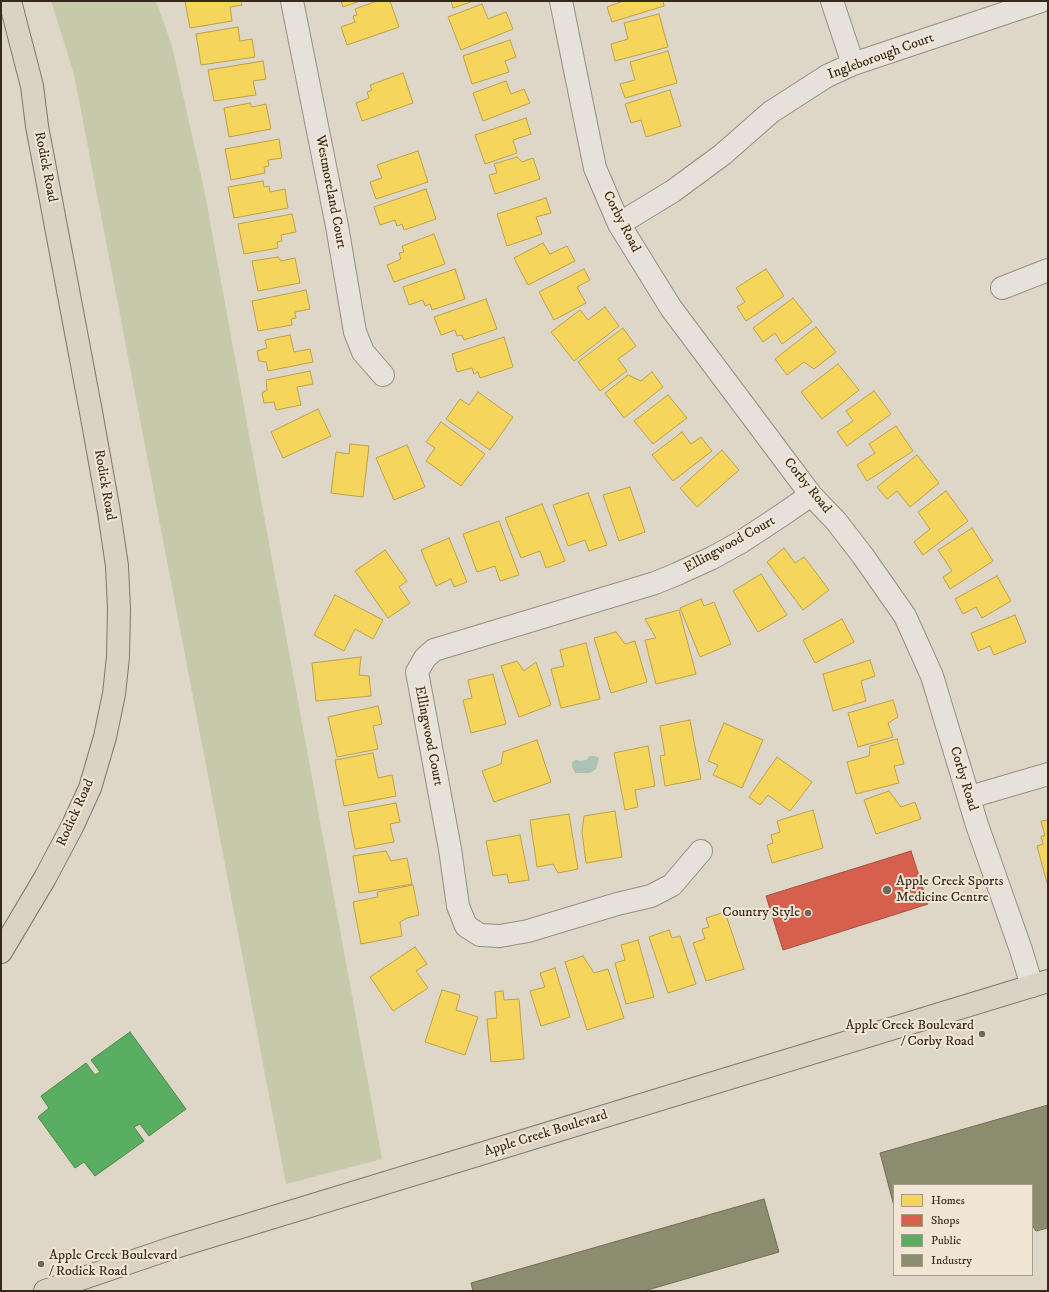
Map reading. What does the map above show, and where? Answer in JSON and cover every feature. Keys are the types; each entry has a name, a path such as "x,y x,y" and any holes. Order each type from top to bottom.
{"main road":[{"name":"Rodick Road","path":"1,952 45,878 72,827 90,788 105,737 114,694 118,658 119,609 116,559 96,435 37,126 32,86 10,1"},
{"name":"Apple Creek Boulevard","path":"45,1291 172,1248 1040,983"}],"street":[{"name":"Westmoreland Court","path":"292,1 337,226 355,332 363,352 383,375"},
{"name":"Corby Road","path":"561,1 595,168 619,224 671,308 811,495 836,521 863,556 905,616 932,676 970,797 977,825 1022,950 1040,983"},
{"path":"832,1 853,64"},
{"name":"Ingleborough Court","path":"619,224 673,191 722,155 772,112 800,92 827,76 853,64 1041,1"},
{"path":"1002,288 1048,270"},
{"name":"Ellingwood Court","path":"701,851 672,885 651,896 617,904 528,930 500,936 480,935 466,926 458,906 450,849 417,672 425,658 434,650 655,583 677,574 712,558 741,542 811,495"},
{"path":"970,797 1048,774"}],"green space":[{"path":"51,1 156,1 172,46 204,189 382,1159 286,1184 74,74"}],"shaded area":[{"path":"590,756 599,758 596,769 590,773 575,773 572,762 575,760 586,760"}],"building: Homes":[{"path":"185,1 241,1 242,5 230,7 232,21 190,28"},
{"path":"341,1 360,1 343,7"},
{"path":"377,1 390,1 399,27 347,45 341,27 355,22 353,16 357,15 355,9"},
{"path":"451,1 474,1 453,8"},
{"path":"623,1 663,1 664,6 612,22 607,7"},
{"path":"482,4 488,19 506,12 513,29 461,50 448,17"},
{"path":"659,14 668,47 615,61 611,44 628,39 624,23"},
{"path":"238,27 240,41 252,39 255,57 201,65 196,34"},
{"path":"510,40 516,57 505,61 509,72 472,84 463,56"},
{"path":"668,51 677,83 625,98 620,84 635,80 630,62"},
{"path":"263,61 266,79 253,81 256,95 214,101 208,70"},
{"path":"403,73 413,103 362,121 356,103 369,98 367,92 372,90 370,85"},
{"path":"506,81 511,94 524,89 530,103 483,121 473,93"},
{"path":"670,90 681,126 646,137 641,120 631,123 625,104"},
{"path":"250,103 252,107 266,104 271,129 229,137 224,108"},
{"path":"526,118 531,134 513,140 517,153 485,164 475,135"},
{"path":"279,139 282,158 268,160 269,166 264,167 265,173 231,180 225,149"},
{"path":"418,151 428,182 376,199 370,182 382,178 377,165"},
{"path":"517,157 522,162 533,158 540,179 495,194 489,175 497,173 494,164"},
{"path":"263,181 264,187 269,186 270,192 285,189 288,208 234,218 228,187"},
{"path":"426,189 436,219 404,230 402,224 397,226 395,220 380,225 374,207"},
{"path":"546,198 551,213 536,217 542,234 507,246 497,214"},
{"path":"292,214 296,232 281,235 282,241 277,242 278,248 244,254 238,224"},
{"path":"434,234 445,264 394,282 387,265 401,259 399,253 404,252 402,246"},
{"path":"543,243 550,254 567,246 575,261 528,285 514,258"},
{"path":"278,257 281,261 295,258 300,283 258,291 252,261"},
{"path":"455,269 465,299 432,310 430,304 425,306 423,300 409,305 403,287"},
{"path":"584,269 590,280 577,287 586,303 554,320 539,292"},
{"path":"766,269 784,296 746,321 737,307 745,302 736,288"},
{"path":"306,290 310,309 295,312 296,318 291,319 292,325 258,331 252,301"},
{"path":"793,298 812,322 782,344 775,333 763,342 753,328"},
{"path":"486,299 497,329 464,340 462,335 457,336 455,330 441,335 434,317"},
{"path":"605,307 619,326 574,361 551,332 580,310 588,320"},
{"path":"816,327 836,352 814,369 804,362 787,375 775,359"},
{"path":"623,328 636,346 618,359 627,371 600,391 578,362"},
{"path":"290,335 294,352 310,349 313,362 268,371 266,362 259,361 257,351 267,348 265,340"},
{"path":"504,337 513,367 480,378 478,372 474,374 472,368 457,372 452,354"},
{"path":"838,364 859,390 822,419 801,392"},
{"path":"310,371 313,384 297,387 301,405 276,410 274,402 264,403 262,393 267,390 266,380"},
{"path":"652,372 663,387 624,418 605,393 628,375 641,381"},
{"path":"874,391 891,414 847,446 837,432 853,421 846,411"},
{"path":"478,392 513,417 490,450 446,419 460,399 469,405"},
{"path":"668,395 687,418 653,444 634,421"},
{"path":"318,409 331,436 283,458 271,432"},
{"path":"441,422 485,454 461,486 426,461 435,448 426,442"},
{"path":"896,426 913,451 867,481 857,465 875,453 869,444"},
{"path":"682,432 691,444 701,437 712,451 673,481 652,455"},
{"path":"350,444 369,446 363,497 331,493 336,452 349,454"},
{"path":"407,445 425,487 394,500 376,458"},
{"path":"722,450 739,470 697,507 680,488"},
{"path":"917,455 939,483 910,507 897,491 887,499 877,487"},
{"path":"630,487 645,532 619,541 603,495"},
{"path":"946,491 968,521 923,555 914,542 930,529 918,512"},
{"path":"588,493 607,545 589,551 585,540 568,546 553,505"},
{"path":"542,504 565,561 546,568 540,551 521,558 505,518"},
{"path":"499,521 519,575 500,581 495,566 477,572 463,534"},
{"path":"972,528 993,561 950,589 943,577 952,571 938,550"},
{"path":"449,538 467,582 454,587 451,579 436,586 421,550"},
{"path":"784,548 795,563 804,557 829,590 803,610 767,562"},
{"path":"385,550 407,581 399,587 410,603 388,618 355,571"},
{"path":"761,574 787,615 758,632 733,591"},
{"path":"997,576 1011,601 982,618 976,607 963,614 955,599"},
{"path":"335,595 383,620 373,639 355,629 344,651 314,635"},
{"path":"701,599 704,606 714,602 731,644 700,657 680,608"},
{"path":"679,610 696,674 656,684 645,640 656,638 645,619"},
{"path":"1015,615 1026,642 994,655 990,646 978,651 971,633"},
{"path":"842,619 854,642 815,663 803,640"},
{"path":"616,632 625,644 635,641 647,682 611,693 594,638"},
{"path":"586,643 600,699 561,708 551,669 564,666 560,650"},
{"path":"361,657 359,675 369,676 371,696 316,701 312,663"},
{"path":"870,660 875,676 861,681 866,701 833,711 823,674"},
{"path":"517,661 524,671 536,662 551,705 519,717 501,666"},
{"path":"493,674 506,724 471,733 463,700 472,698 468,680"},
{"path":"893,700 898,717 888,723 893,737 858,747 848,713"},
{"path":"378,706 382,724 373,726 378,749 337,757 328,717"},
{"path":"690,720 701,779 665,786 660,756 665,755 660,726"},
{"path":"724,723 763,740 742,788 713,775 718,765 708,761"},
{"path":"897,739 904,764 894,766 899,783 856,794 847,762 869,756 870,746"},
{"path":"537,740 551,782 494,802 482,771 501,764 503,752"},
{"path":"648,746 655,786 635,790 638,807 625,810 614,753"},
{"path":"373,753 378,778 392,775 396,796 344,806 335,760"},
{"path":"777,757 812,782 790,811 768,795 760,805 749,797"},
{"path":"889,791 901,807 915,802 921,819 876,834 864,800"},
{"path":"396,803 400,822 390,824 394,842 355,849 348,812"},
{"path":"813,810 823,848 772,863 767,845 773,843 771,835 780,832 777,821"},
{"path":"615,811 622,857 586,863 582,832 584,816"},
{"path":"569,814 578,869 558,873 553,864 537,867 530,820"},
{"path":"1048,820 1047,883 1037,846 1043,844 1041,836 1045,836 1041,821"},
{"path":"520,835 529,880 509,883 507,874 493,876 486,841"},
{"path":"386,851 391,861 407,858 412,884 359,893 353,856"},
{"path":"413,885 419,915 407,918 400,922 402,936 361,944 353,902 378,897 377,892"},
{"path":"725,912 744,969 706,981 693,943 705,939 702,929 709,927 706,918"},
{"path":"669,930 672,938 680,936 696,984 668,993 649,937"},
{"path":"638,940 654,997 626,1004 615,963 625,960 621,945"},
{"path":"415,947 427,964 416,971 428,988 393,1011 370,977"},
{"path":"583,956 594,973 608,969 624,1018 587,1030 565,962"},
{"path":"555,968 570,1017 541,1026 530,991 545,987 540,973"},
{"path":"442,990 460,995 456,1010 478,1017 465,1055 425,1042"},
{"path":"503,991 504,1000 519,999 524,1059 491,1062 487,1019 497,1018 495,992"}],"building: Shops":[{"path":"911,851 928,904 783,950 766,896"}],"building: Public":[{"path":"130,1032 186,1109 149,1136 140,1124 134,1127 144,1141 95,1176 84,1162 75,1168 38,1117 49,1108 41,1096 86,1063 95,1075 100,1072 91,1060"}],"building: Industry":[{"path":"1048,1105 1048,1228 1036,1231 1033,1226 1033,1184 893,1184 893,1202 880,1153"},
{"path":"764,1199 779,1252 644,1291 473,1291 471,1283"}],"place":[{"name":"Apple Creek Sports Medicine Centre","path":"887,890"},
{"name":"Country Style","path":"808,913"},
{"name":"Apple Creek Boulevard / Corby Road","path":"982,1034"},
{"name":"Apple Creek Boulevard / Rodick Road","path":"41,1264"}]}
